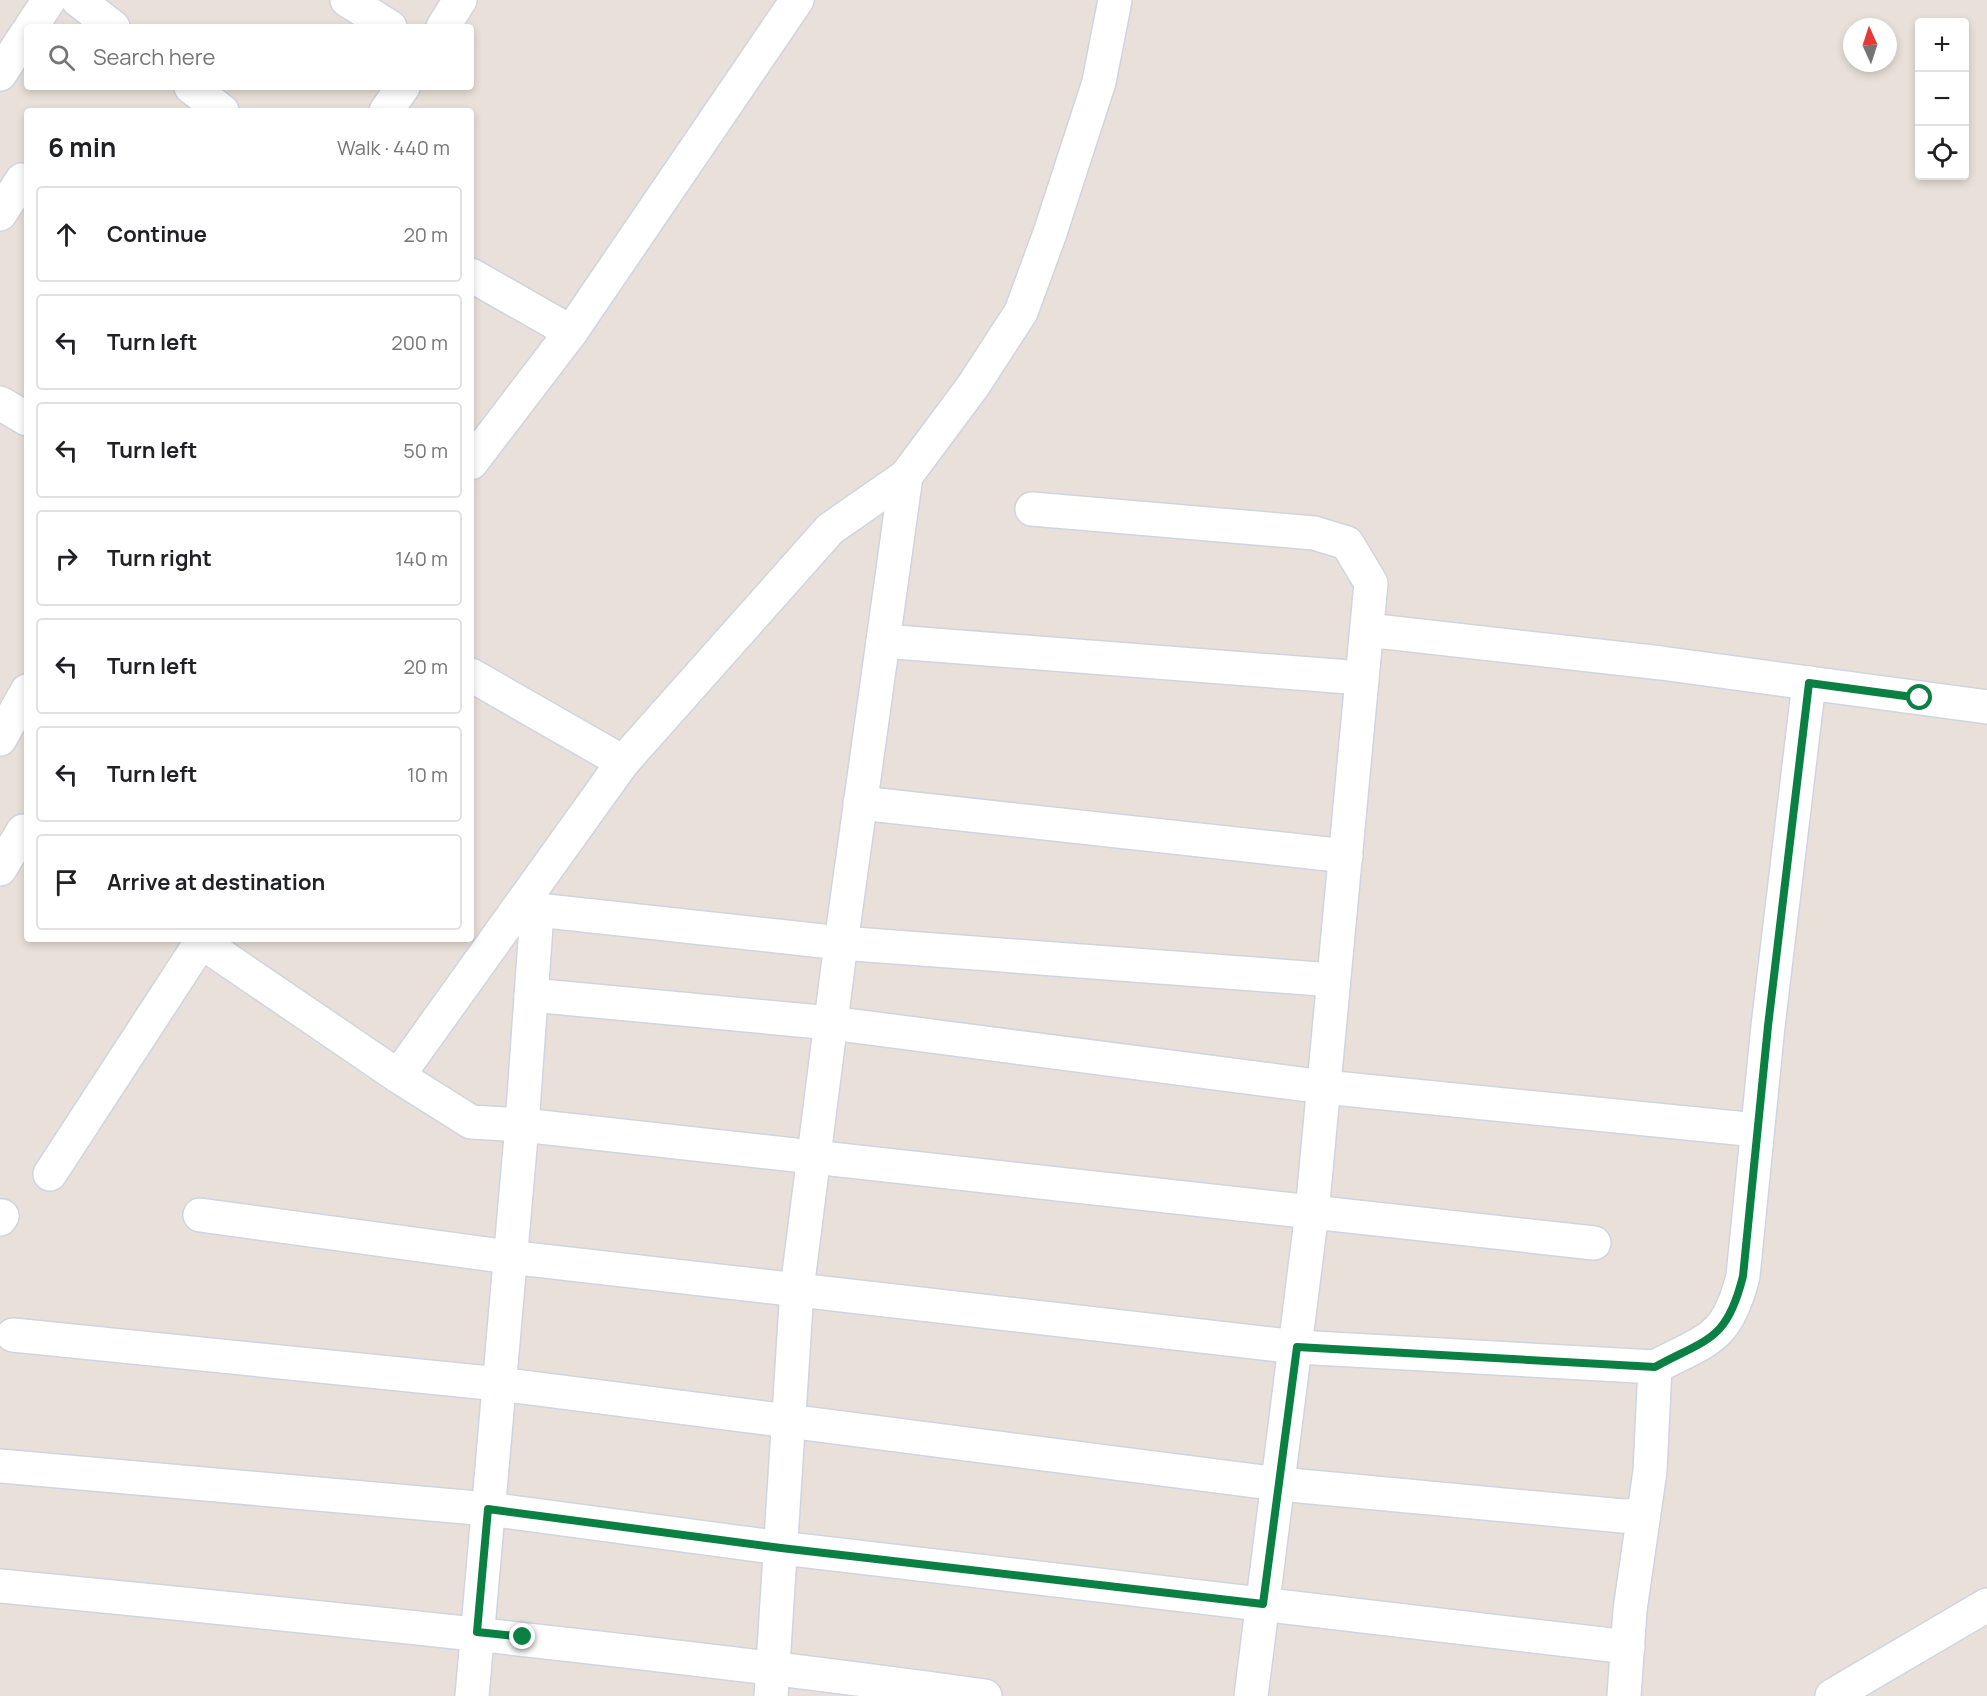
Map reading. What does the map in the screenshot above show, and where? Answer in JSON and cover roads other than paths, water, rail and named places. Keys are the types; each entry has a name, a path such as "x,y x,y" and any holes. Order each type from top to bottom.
{"street":[{"path":"33,24 49,0"},
{"path":"78,0 109,24"},
{"path":"347,0 385,24"},
{"path":"445,24 460,0"},
{"path":"474,459 571,332 797,0"},
{"path":"398,1077 528,910 623,762 830,529 906,476 973,386 1021,312 1050,233 1099,82 1114,0"},
{"path":"0,74 24,38"},
{"path":"195,90 218,108"},
{"path":"388,108 401,90"},
{"path":"0,214 16,176"},
{"path":"474,277 571,332"},
{"path":"0,403 24,417"},
{"path":"772,1681 797,1289 841,943 906,476"},
{"path":"1032,509 1314,533 1347,543 1371,583 1312,1212 1297,1347 1251,1696"},
{"path":"1367,630 1809,683 1987,707"},
{"path":"883,641 1362,678"},
{"path":"474,677 623,762"},
{"path":"200,1215 509,1257 1297,1347 1655,1367 1706,1342 1726,1323 1736,1304 1743,1276 1757,1130 1809,683"},
{"path":"0,739 24,697"},
{"path":"860,802 1346,856"},
{"path":"0,869 17,827"},
{"path":"528,910 841,943 1334,980"},
{"path":"472,1696 522,1125 531,995 528,910"},
{"path":"50,1174 198,942"},
{"path":"202,942 398,1077 471,1122 522,1125 1594,1244"},
{"path":"531,995 831,1023 1324,1087 1757,1130"},
{"path":"13,1335 499,1384 1279,1484 1623,1516 1642,1515"},
{"path":"1624,1696 1642,1515 1650,1471 1655,1367"},
{"path":"0,1466 488,1509 781,1548 1628,1647"},
{"path":"0,1586 477,1632 772,1681 985,1696"},
{"path":"1832,1696 1987,1605"}]}
